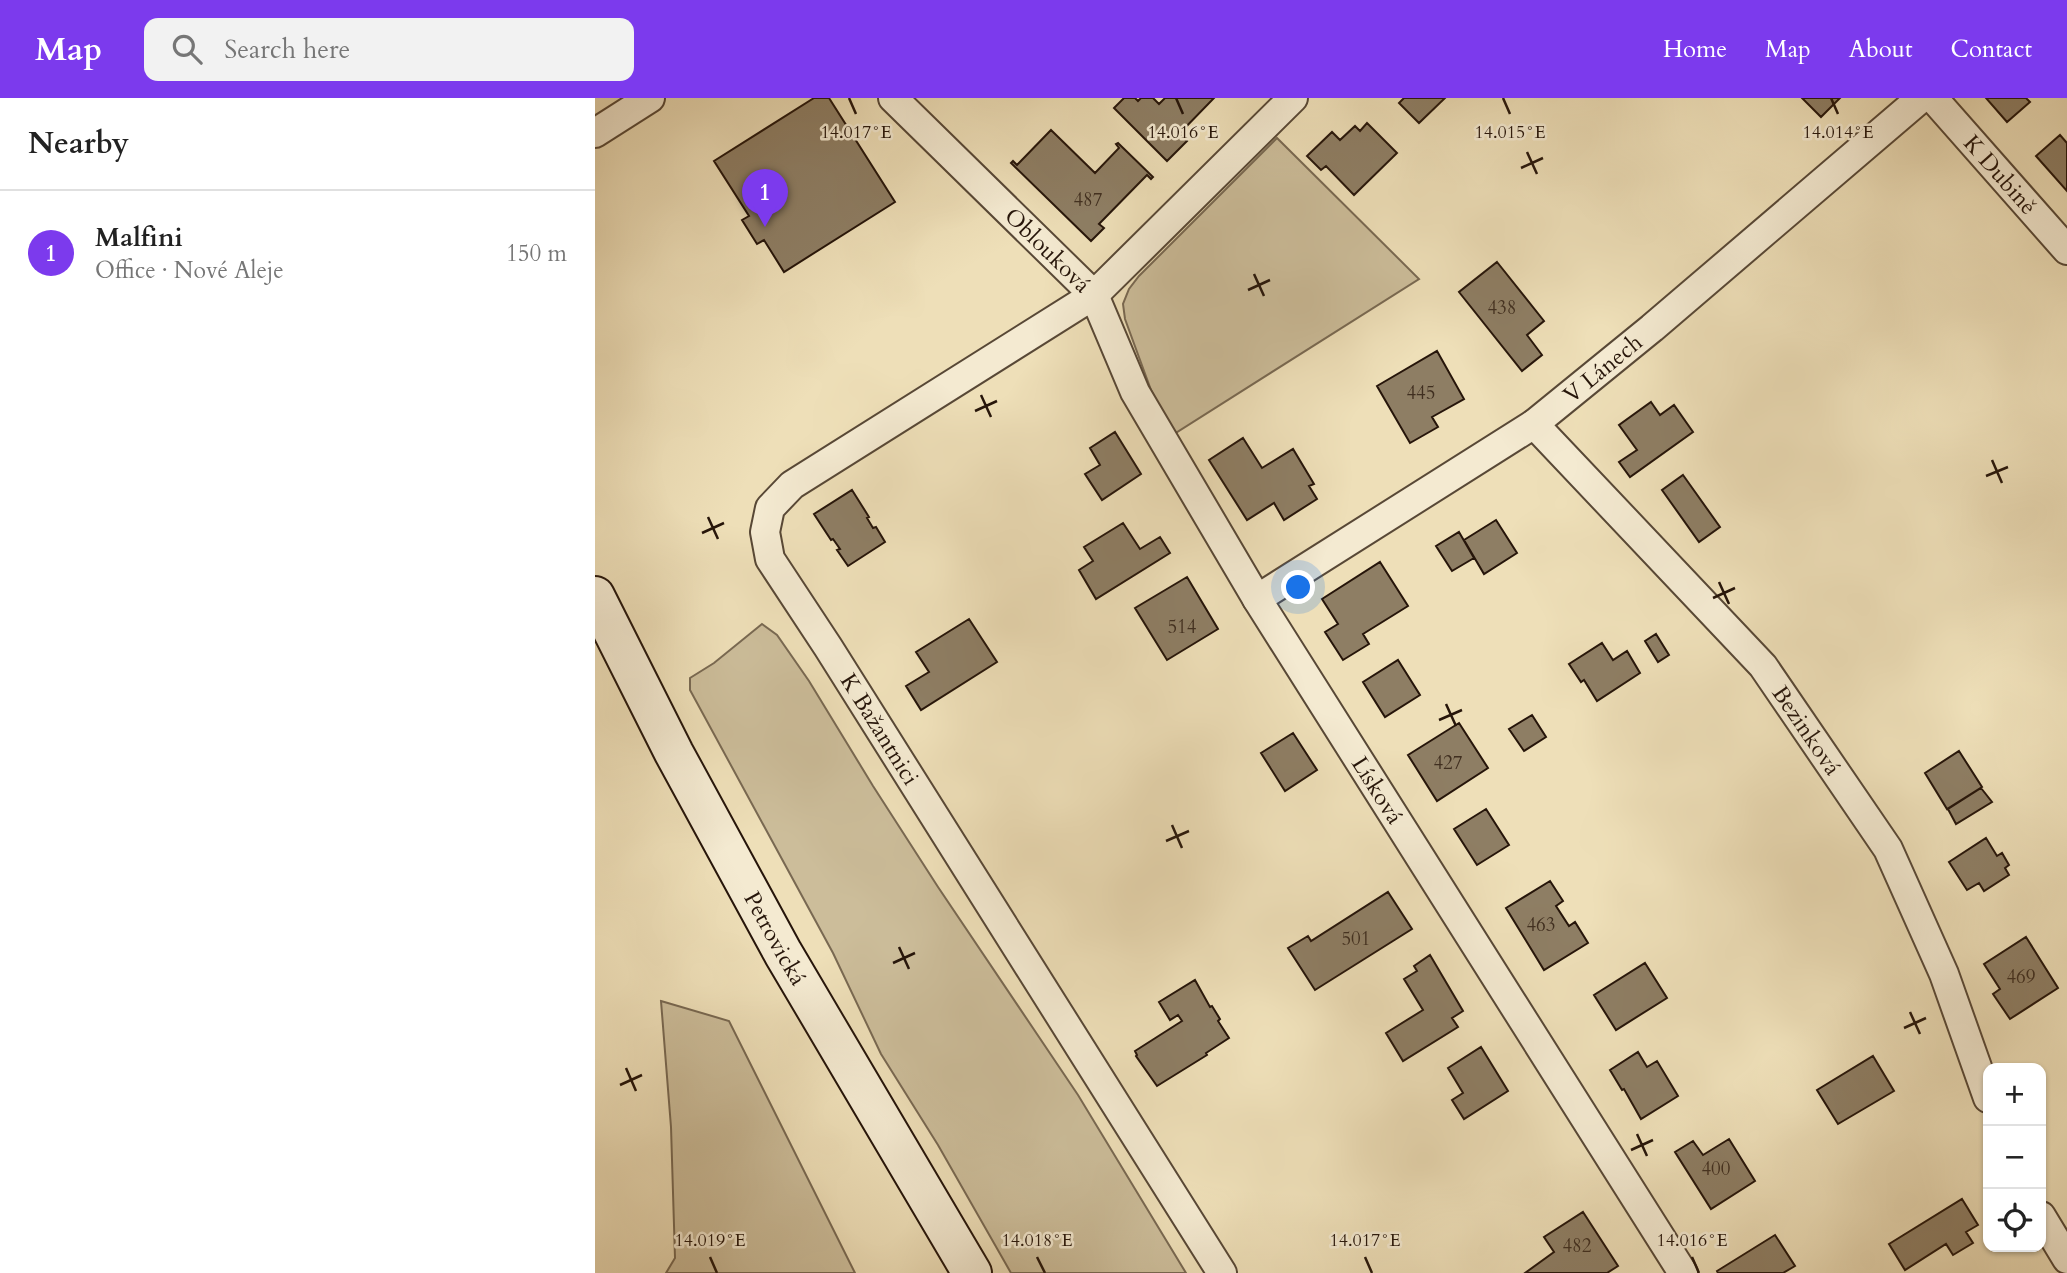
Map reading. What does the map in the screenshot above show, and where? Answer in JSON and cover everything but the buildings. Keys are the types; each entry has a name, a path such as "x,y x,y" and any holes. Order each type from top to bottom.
{"main road":[{"name":"Petrovická","path":"595,596 674,753 783,953 972,1273"}],"street":[{"path":"595,133 650,98"},
{"name":"Oblouková","path":"893,98 1094,295 1293,98"},
{"name":"V Lánech","path":"1257,599 1534,424 1652,328 1921,98"},
{"name":"K Dubině","path":"1933,98 2067,250"},
{"name":"Lísková","path":"1094,295 1135,392 1257,599 1683,1273"},
{"name":"K Bažantnici","path":"1094,295 792,485 770,508 765,532 770,559 1221,1273"},
{"name":"Bezinková","path":"1534,424 1763,666 1888,849 1944,974 1983,1084"},
{"path":"2046,1224 2067,1259"}],"shaded area":[{"path":"1277,138 1419,279 1174,434 1151,390 1125,319 1123,304 1129,289 1139,276"},
{"path":"762,624 777,635 809,681 938,887 1078,1095 1186,1273 1011,1273 938,1145 881,1054 833,953 690,690 690,678 714,663"},
{"path":"661,1001 729,1021 855,1273 666,1273 675,1258 671,1127"}],"place":[{"name":"Malfini","path":"765,227"}]}
